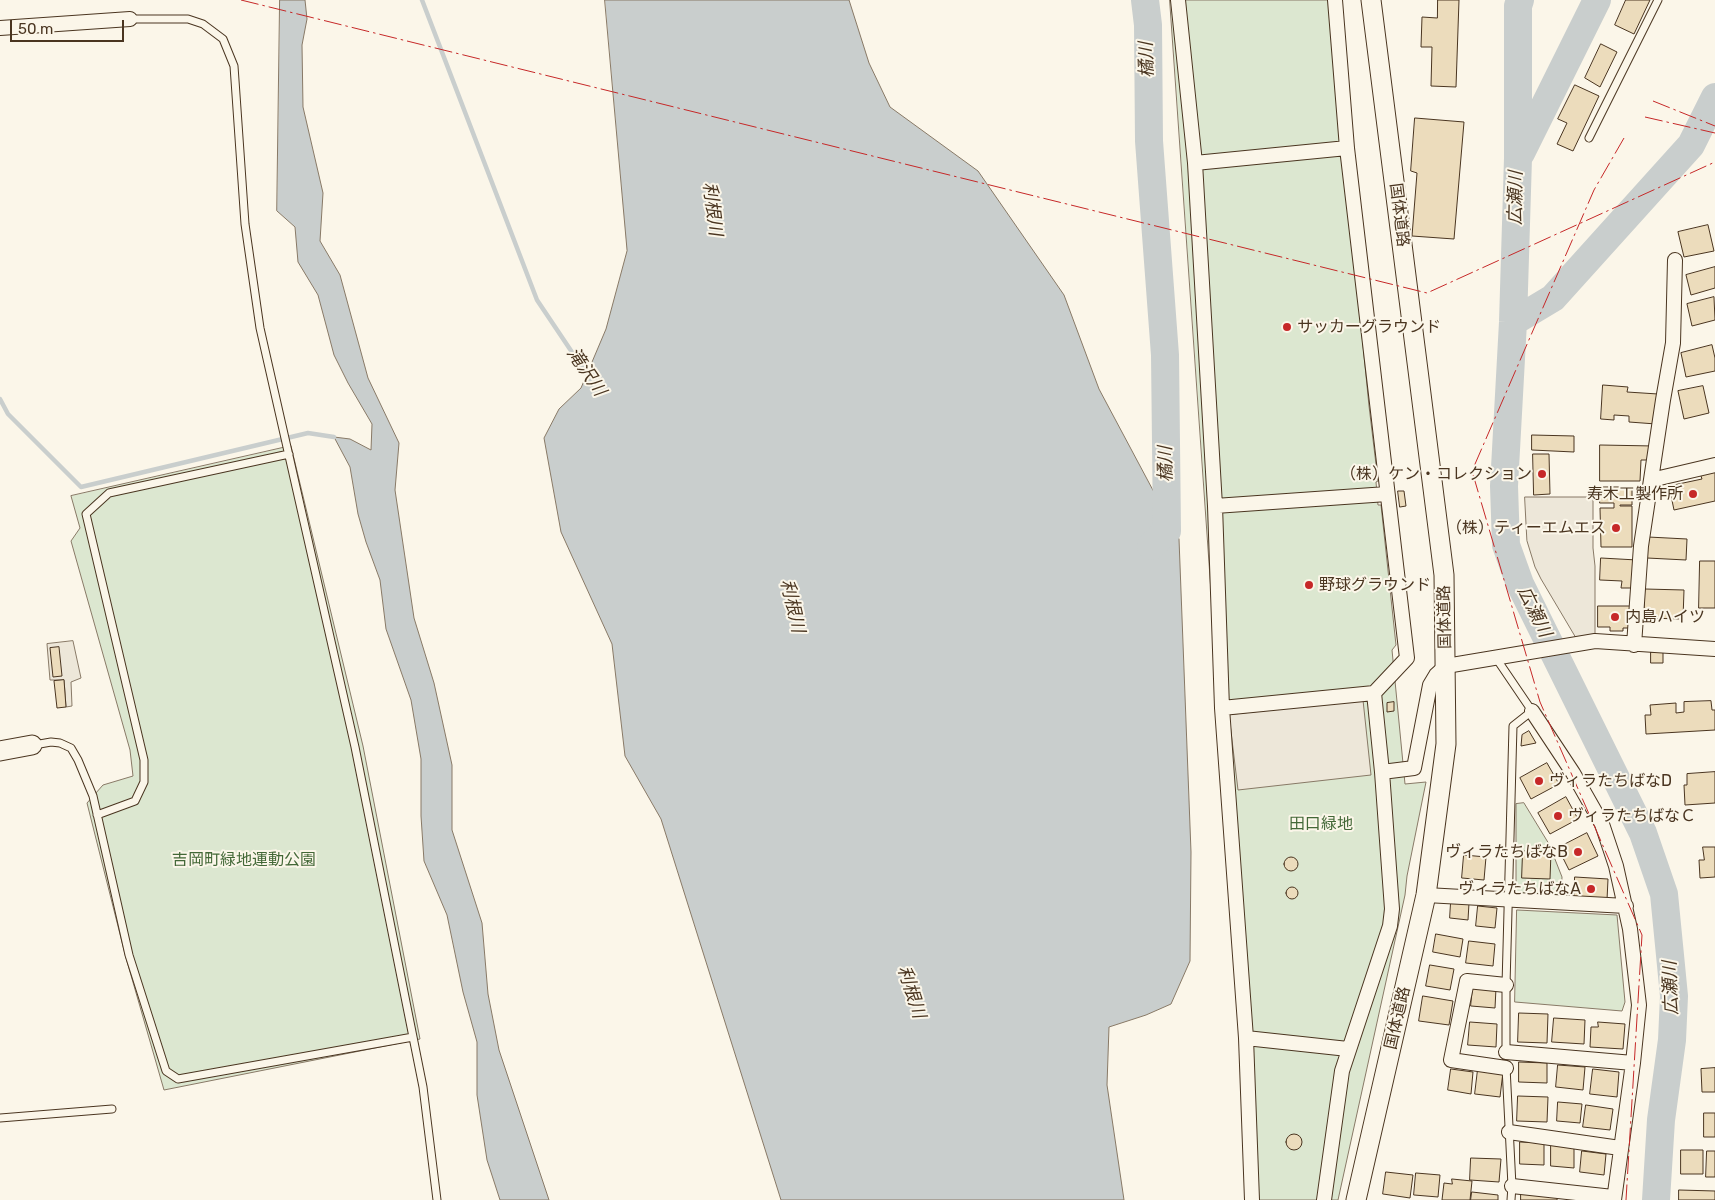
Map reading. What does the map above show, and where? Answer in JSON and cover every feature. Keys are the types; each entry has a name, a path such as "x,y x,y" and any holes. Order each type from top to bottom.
{"street":[{"path":"1178,0 1195,163 1215,506 1222,708 1246,1038 1252,1200"},
{"path":"1222,708 1374,693 1407,658 1347,148 1335,0"},
{"name":"国体道路","path":"1356,1200 1426,895 1446,744 1444,575 1372,0"},
{"path":"0,28 130,19"},
{"path":"1195,163 1347,148"},
{"path":"1634,645 1641,546 1662,400 1673,343 1675,260"},
{"path":"1651,480 1715,465"},
{"path":"1215,506 1387,494"},
{"path":"1382,772 1414,768 1430,685 1436,675 1446,666 1595,641 1715,649"},
{"path":"1324,1200 1342,1071 1390,926 1392,909 1374,693"},
{"path":"1512,1186 1613,1198 1633,1063 1639,1005 1626,906 1616,866 1602,824 1573,773 1532,711"},
{"path":"0,750 32,745"},
{"path":"1426,895 1626,906"},
{"path":"1506,985 1467,982 1451,1060 1506,1068"},
{"path":"1246,1038 1348,1049"},
{"path":"1506,1052 1633,1063"},
{"path":"1510,1132 1620,1148"}],"lane":[{"path":"1589,138 1658,0"},
{"path":"130,19 188,19 203,24 223,38 234,66 245,224 260,328 356,747 423,1087 437,1200"},
{"path":"97,815 135,801 144,782 144,760 86,514 109,493 288,454"},
{"path":"1496,657 1532,711 1513,726 1506,985 1506,1068 1510,1132 1511,1200"},
{"path":"32,745 51,742 60,743 70,748 78,760 93,796 129,955 166,1071 178,1079 414,1037"},
{"path":"0,1118 112,1109"}],"green space":[{"name":"田口緑地","path":"1170,0 1329,0 1378,481 1376,482 1378,505 1381,505 1396,645 1392,650 1405,784 1426,782 1407,876 1405,895 1338,1200 1254,1200"},
{"name":"吉岡町緑地運動公園","path":"291,446 363,746 420,1039 164,1090 126,958 87,803 103,785 133,776 130,750 71,541 80,528 71,496"},
{"path":"1524,803 1549,844 1562,877 1561,896 1516,894 1516,804"},
{"path":"1517,910 1617,915 1625,1002 1622,1011 1515,1002"}],"shaded area":[{"path":"1525,497 1593,497 1595,635 1576,638 1541,579 1527,541"},
{"path":"73,641 81,678 71,682 72,706 66,707 64,680 50,680 47,644"},
{"path":"1363,700 1371,775 1238,790 1229,715"}],"water":[{"path":"280,0 305,0 307,19 302,45 303,107 323,193 320,241 340,275 368,378 399,443 395,490 414,618 434,683 452,765 452,830 482,923 488,994 499,1050 549,1200 500,1200 487,1160 477,1095 477,1042 463,992 447,915 424,861 421,816 421,759 411,700 386,629 380,580 358,514 350,467 334,437 350,439 371,450 372,424 334,355 318,295 298,262 295,227 277,211"},
{"name":"利根川","path":"605,0 849,0 869,63 890,107 978,171 1064,295 1099,389 1179,539 1191,852 1190,961 1171,1004 1146,1015 1109,1027 1107,1085 1124,1200 781,1200 661,819 625,756 612,644 561,532 544,438 559,409 581,388 606,329 627,251"}],"building":[{"path":"1438,0 1459,0 1456,87 1431,86 1432,47 1421,47 1422,17 1437,18"},
{"path":"1626,0 1650,0 1634,34 1615,25"},
{"path":"1601,44 1617,52 1600,87 1585,78"},
{"path":"1575,85 1599,96 1573,151 1557,144 1567,123 1558,119"},
{"path":"1415,118 1464,122 1454,239 1412,236 1417,173 1411,171"},
{"path":"1708,225 1714,251 1684,257 1678,232"},
{"path":"1715,267 1715,288 1691,295 1686,275"},
{"path":"1714,297 1715,320 1692,326 1687,304"},
{"path":"1712,345 1715,371 1686,377 1681,353"},
{"path":"1603,385 1628,387 1627,392 1658,394 1656,424 1629,422 1629,416 1614,415 1614,420 1601,419"},
{"path":"1703,386 1709,413 1684,419 1678,391"},
{"path":"1532,435 1574,436 1574,452 1532,450"},
{"path":"1600,445 1654,446 1654,460 1641,460 1640,481 1600,481"},
{"name":"（株）ケン・コレクション","path":"1533,454 1549,454 1550,494 1534,495"},
{"name":"寿木工製作所","path":"1715,470 1715,501 1674,510 1669,486 1702,479 1700,473"},
{"name":"（株）ティーエムエス","path":"1600,487 1632,487 1632,505 1620,506 1632,506 1632,547 1601,547 1600,508 1614,508 1614,503 1600,503"},
{"path":"1398,491 1404,491 1406,506 1400,507"},
{"path":"1648,537 1687,539 1686,560 1647,558"},
{"path":"1601,558 1637,560 1636,588 1621,588 1622,581 1600,580"},
{"path":"1700,561 1715,561 1715,608 1699,608"},
{"path":"1645,589 1684,590 1683,619 1644,618"},
{"name":"内島ハイツ","path":"1598,606 1633,606 1632,628 1623,628 1623,631 1610,631 1610,627 1598,627"},
{"path":"59,647 62,676 53,677 50,648"},
{"path":"1651,652 1663,652 1663,663 1651,663"},
{"path":"64,680 66,707 57,708 54,681"},
{"path":"1711,701 1712,710 1715,710 1715,730 1646,734 1645,715 1651,715 1650,705 1676,703 1676,713 1684,712 1684,702"},
{"path":"1394,702 1394,711 1387,712 1387,703"},
{"path":"1529,731 1536,743 1521,746 1522,735"},
{"name":"ヴィラたちばなD","path":"1547,763 1559,784 1531,799 1520,778"},
{"path":"1715,772 1715,803 1685,805 1684,785 1687,785 1687,774"},
{"name":"ヴィラたちばなＣ","path":"1566,797 1578,819 1550,834 1538,813"},
{"name":"ヴィラたちばなB","path":"1587,833 1598,856 1569,870 1558,848"},
{"path":"1703,847 1715,847 1715,877 1700,878 1699,860 1704,860"},
{"path":"1523,851 1551,852 1550,879 1522,878"},
{"path":"1464,855 1486,857 1484,880 1462,878"},
{"path":"1291,857 1296,859 1298,864 1296,869 1291,871 1286,869 1284,864 1286,859"},
{"name":"ヴィラたちばなA","path":"1575,877 1608,879 1607,900 1574,899"},
{"path":"1290,887 1294,887 1298,893 1294,899 1290,899 1286,895 1286,891"},
{"path":"1451,902 1469,903 1468,920 1450,918"},
{"path":"1478,906 1497,908 1495,928 1476,926"},
{"path":"1436,934 1463,939 1460,957 1433,952"},
{"path":"1469,941 1495,944 1493,966 1466,963"},
{"path":"1430,965 1454,969 1450,990 1426,986"},
{"path":"1473,986 1496,988 1495,1008 1471,1006"},
{"path":"1423,996 1453,1001 1449,1025 1419,1021"},
{"path":"1519,1013 1548,1014 1547,1043 1518,1042"},
{"path":"1554,1018 1585,1020 1584,1044 1552,1042"},
{"path":"1470,1022 1497,1024 1496,1047 1468,1045"},
{"path":"1598,1022 1625,1024 1623,1049 1590,1047 1591,1027 1598,1027"},
{"path":"1519,1062 1547,1063 1547,1083 1519,1082"},
{"path":"1558,1065 1585,1067 1583,1090 1556,1087"},
{"path":"1715,1068 1715,1092 1702,1092 1701,1069"},
{"path":"1451,1069 1473,1072 1471,1094 1448,1090"},
{"path":"1478,1069 1503,1072 1500,1097 1475,1094"},
{"path":"1593,1069 1619,1072 1617,1097 1590,1094"},
{"path":"1518,1096 1548,1097 1547,1122 1517,1121"},
{"path":"1558,1102 1582,1104 1580,1123 1557,1121"},
{"path":"1586,1105 1613,1109 1610,1130 1583,1127"},
{"path":"1704,1113 1715,1113 1715,1137 1704,1137"},
{"path":"1294,1134 1302,1142 1294,1150 1286,1142"},
{"path":"1520,1142 1544,1143 1544,1165 1520,1164"},
{"path":"1551,1145 1574,1148 1574,1168 1551,1166"},
{"path":"1681,1150 1703,1150 1703,1174 1681,1174"},
{"path":"1582,1151 1606,1154 1604,1175 1580,1172"},
{"path":"1707,1151 1715,1151 1715,1177 1706,1177"},
{"path":"1471,1158 1501,1159 1499,1182 1470,1180"},
{"path":"1386,1172 1413,1175 1410,1198 1383,1194"},
{"path":"1416,1173 1440,1175 1438,1197 1414,1195"},
{"path":"1452,1179 1472,1181 1470,1200 1442,1200 1444,1183 1452,1184"},
{"path":"1679,1190 1715,1191 1715,1200 1679,1200"},
{"path":"1521,1191 1558,1194 1557,1200 1521,1200"},
{"path":"1472,1192 1498,1195 1498,1200 1471,1200"}],"waterway":[{"name":"滝沢川","path":"422,0 537,300 590,379"},
{"name":"橘川","path":"1145,0 1148,25 1149,141 1165,355 1167,531 1151,546"},
{"name":"広瀬川","path":"1520,0 1518,6 1518,158 1513,322 1504,486 1506,545 1520,584 1643,833 1664,894 1674,996 1672,1040 1661,1120 1656,1200"},
{"path":"1521,153 1597,0"},
{"path":"1513,322 1553,298 1691,145 1715,97"},
{"path":"0,399 8,414 81,487 308,433 334,437"}],"power":[{"path":"241,0 1427,293 1715,162"},
{"path":"1653,101 1715,126"},
{"path":"1645,117 1715,133"},
{"path":"1624,138 1594,190 1472,471 1540,702 1642,935 1626,1200"}],"place":[{"name":"サッカーグラウンド","path":"1287,327"},
{"name":"（株）ケン・コレクション","path":"1542,474"},
{"name":"寿木工製作所","path":"1693,494"},
{"name":"（株）ティーエムエス","path":"1616,528"},
{"name":"野球グラウンド","path":"1309,585"},
{"name":"内島ハイツ","path":"1615,617"},
{"name":"ヴィラたちばなD","path":"1539,781"},
{"name":"ヴィラたちばなＣ","path":"1558,816"},
{"name":"ヴィラたちばなB","path":"1578,852"},
{"name":"ヴィラたちばなA","path":"1591,889"}]}
